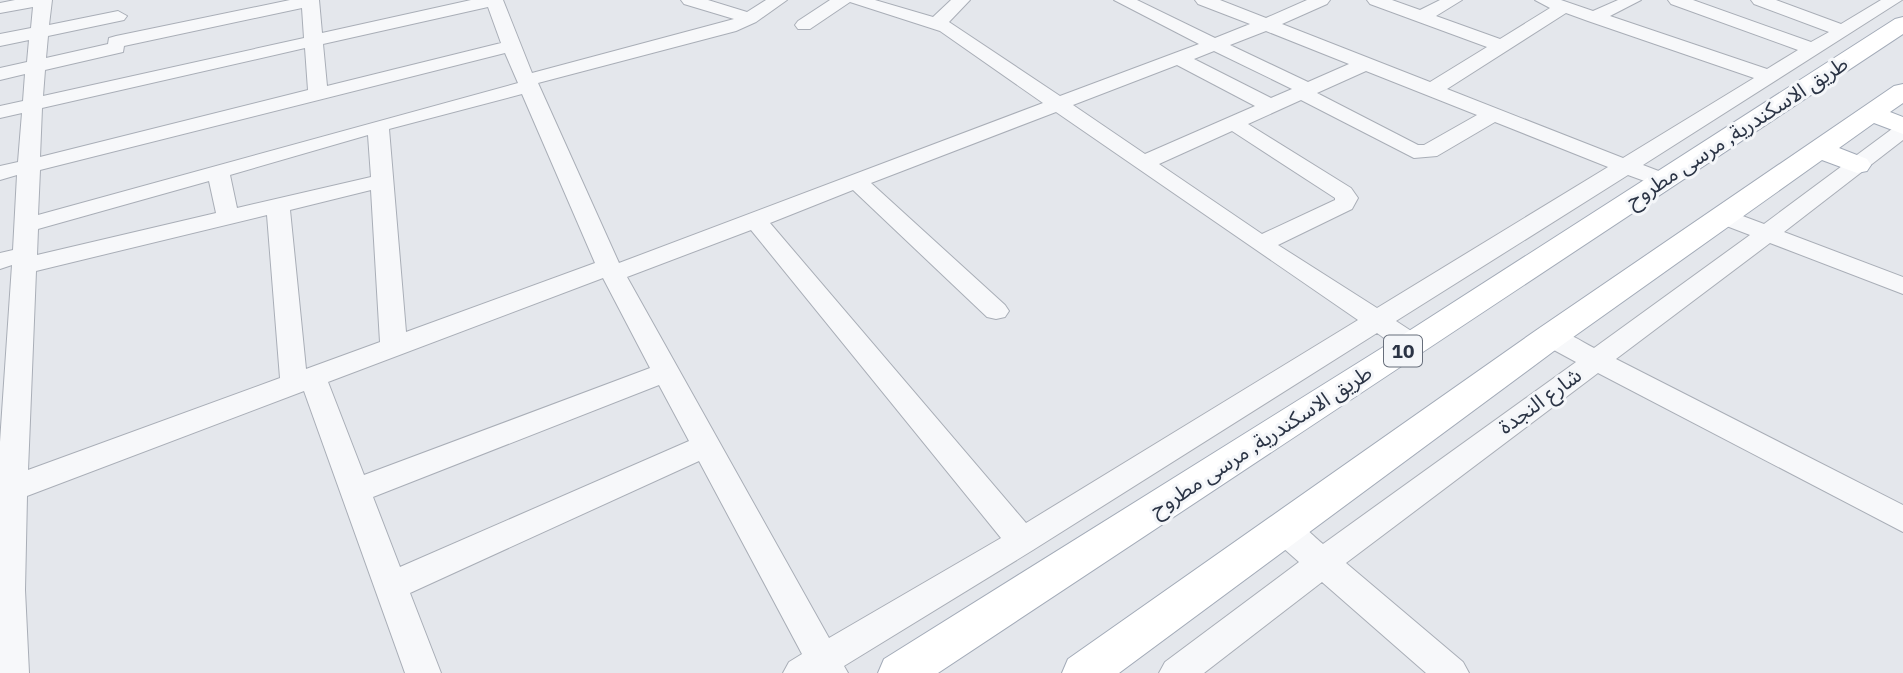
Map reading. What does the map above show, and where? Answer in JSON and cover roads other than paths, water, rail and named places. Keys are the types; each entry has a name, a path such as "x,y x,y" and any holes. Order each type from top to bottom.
{"main road":[{"name":"طريق الاسكندرية, مرسى مطروح","path":"900,673 1413,344 1661,180 1836,43 1903,24"},
{"path":"1084,673 1550,337 1820,150 1893,123 1903,91"},
{"path":"1820,150 1857,165"}],"street":[{"path":"0,8 43,0 31,104 27,225 17,260 6,491 7,613 12,673"},
{"path":"0,74 34,66 118,26 246,0"},
{"path":"0,40 310,0 318,92"},
{"path":"0,112 494,0 511,46 611,271 667,372 818,669 1768,76 1836,43 1893,0"},
{"path":"690,0 750,18"},
{"path":"27,225 730,27 778,0"},
{"path":"804,25 842,0"},
{"path":"857,0 938,23 1145,162 1260,244 1413,344"},
{"path":"938,23 961,0"},
{"path":"1123,0 1304,91 1414,152 1429,151 1493,114"},
{"path":"6,491 394,347 755,220 1178,58 1321,0"},
{"path":"1376,0 1501,46"},
{"path":"1421,17 1453,0"},
{"path":"1544,0 1768,76"},
{"path":"1594,18 1632,0"},
{"path":"1716,0 1836,43"},
{"path":"1760,0 1836,43"},
{"path":"1165,21 1207,1 1661,180"},
{"path":"1686,1 1836,43"},
{"path":"1431,90 1564,7"},
{"path":"113,86 118,26"},
{"path":"0,173 511,46"},
{"path":"1178,58 1270,106"},
{"path":"1145,162 1365,64"},
{"path":"1233,123 1347,198 1344,204 1260,244"},
{"name":"شارع النجدة","path":"1177,673 1321,562 1767,235 1857,165 1893,123"},
{"path":"378,126 394,347"},
{"path":"218,170 228,218"},
{"path":"17,260 228,218 382,181"},
{"path":"856,181 996,311"},
{"path":"278,206 303,380 355,491 423,673"},
{"path":"1724,217 1903,286"},
{"path":"755,220 1022,541"},
{"path":"1550,337 1903,519"},
{"path":"355,491 667,372"},
{"path":"391,586 705,446"},
{"path":"1284,530 1451,673"}]}
